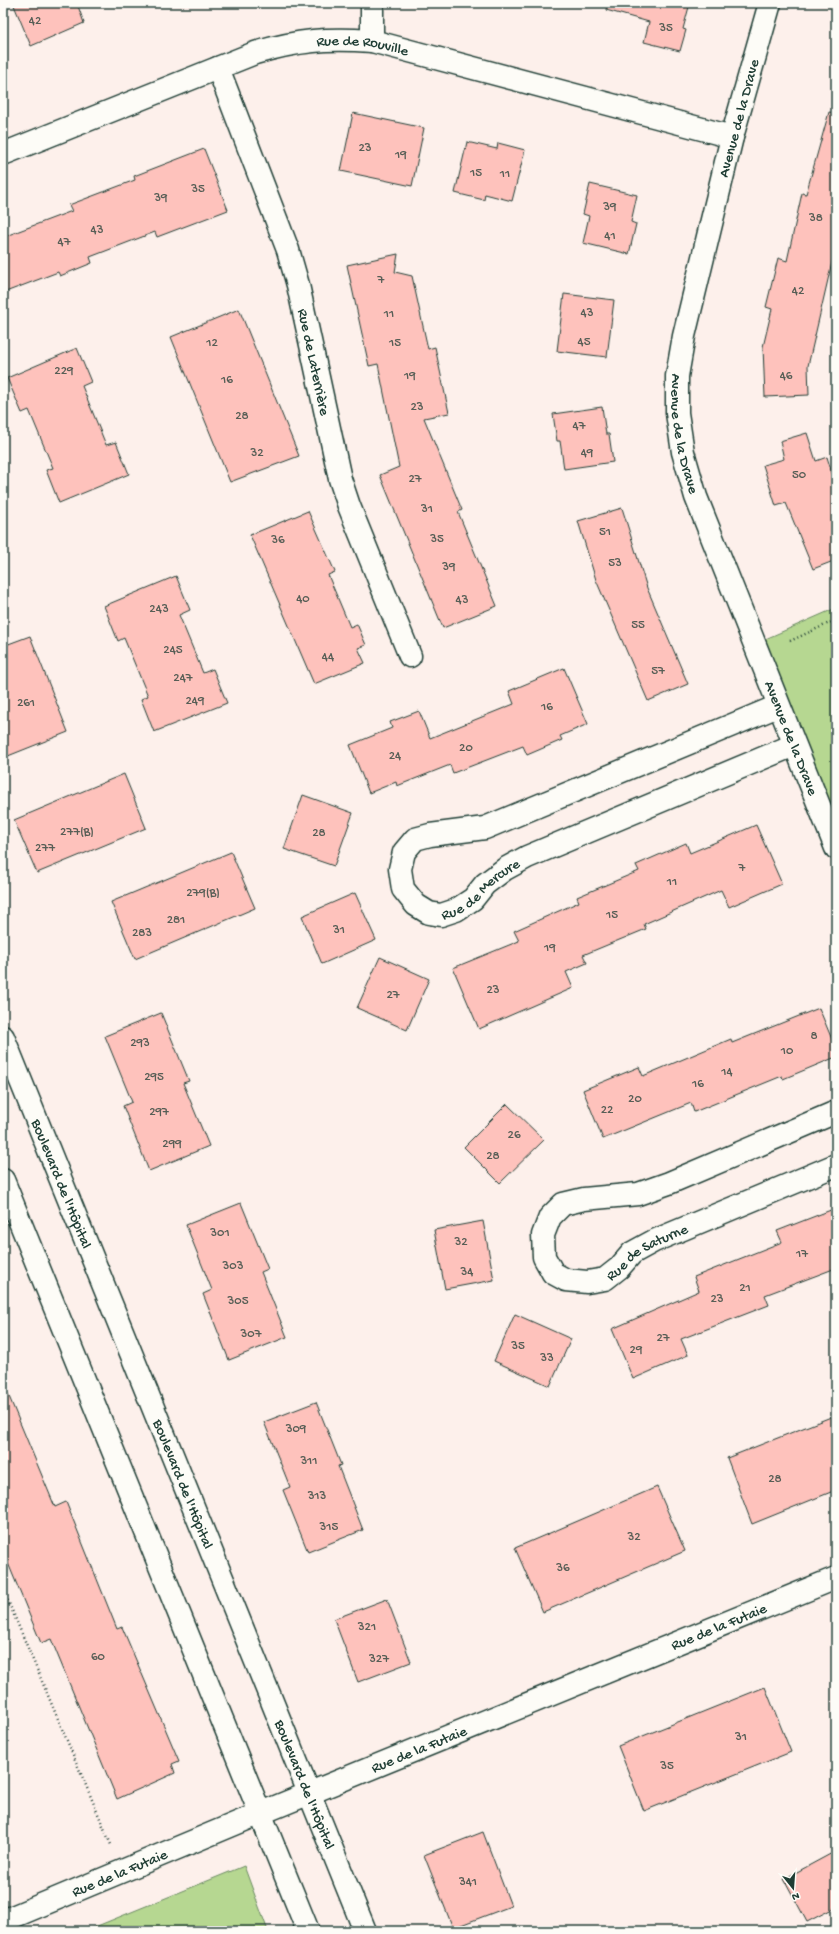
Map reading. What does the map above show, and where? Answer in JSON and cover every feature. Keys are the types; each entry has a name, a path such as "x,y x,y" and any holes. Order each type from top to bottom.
{"street":[{"path":"372,3 372,41"},
{"name":"Avenue de la Drave","path":"770,3 732,137 684,336 677,376 677,413 683,452 696,498 836,848"},
{"name":"Rue de Rouville","path":"3,154 255,53 281,45 310,40 339,39 372,41 732,137"},
{"name":"Rue de Laterrière","path":"218,68 288,250 298,285 339,473 349,506 410,656"},
{"name":"Rue de Mercure","path":"778,706 485,828 430,835 416,839 404,852 400,869 404,889 416,905 429,913 441,915 456,910 473,899 485,884 527,857 794,744"},
{"name":"Boulevard de l'Hôpital","path":"3,1037 365,1931"},
{"name":"Rue de Saturne","path":"836,1112 669,1183 638,1194 584,1198 563,1204 550,1217 543,1235 544,1257 553,1273 566,1280 587,1282 605,1279 619,1268 632,1253 654,1241 836,1164"},
{"path":"3,1180 308,1931"},
{"name":"Rue de la Futaie","path":"3,1921 261,1813 836,1578"}],"path":[{"path":"790,641 836,620"},
{"path":"3,1589 94,1801 121,1872"}],"green space":[{"path":"836,608 836,848 754,644"},
{"path":"244,1866 268,1931 85,1931"}],"building":[{"path":"13,3 77,3 84,23 31,46"},
{"path":"607,3 690,3 683,29 686,30 680,51 644,42 649,22 606,10"},
{"path":"829,112 836,113 836,245 808,366 809,395 765,397 763,347 772,309 766,307 778,258 787,261 802,193 806,194"},
{"path":"353,113 424,128 412,186 341,171"},
{"path":"467,142 497,149 498,143 525,150 512,201 485,194 484,200 455,193"},
{"path":"204,149 228,210 157,237 155,232 90,257 92,263 60,276 58,272 3,293 3,237 72,211 69,205 135,180 134,176"},
{"path":"590,184 637,195 631,222 636,224 629,254 583,243 589,216 583,214"},
{"path":"398,254 395,272 412,276 428,349 435,347 449,413 424,418 462,510 458,512 497,606 443,628 380,475 399,467 378,364 369,366 347,265"},
{"path":"564,294 614,300 607,357 557,351"},
{"path":"239,309 299,456 230,482 171,337"},
{"path":"77,348 91,382 82,386 106,445 116,442 129,474 59,503 46,470 53,468 29,410 22,413 7,378"},
{"path":"602,407 606,434 609,434 613,462 564,469 560,441 557,441 553,414"},
{"path":"807,433 816,461 827,457 836,486 836,560 813,569 786,503 776,506 763,465 784,459 780,441"},
{"path":"622,508 647,588 688,684 648,701 596,580 578,521"},
{"path":"308,511 335,572 328,575 350,627 357,624 366,645 358,648 365,663 314,684 250,535"},
{"path":"176,576 190,610 179,615 203,673 213,669 227,703 154,732 141,699 148,696 124,638 118,641 104,606"},
{"path":"30,636 68,732 3,758 3,646"},
{"path":"564,668 588,724 560,736 562,740 527,755 523,746 453,773 450,765 397,786 396,782 369,793 350,745 392,728 390,722 419,711 430,738 514,704 509,691"},
{"path":"124,774 146,828 37,873 14,820"},
{"path":"303,795 353,813 334,866 284,849"},
{"path":"756,825 782,884 729,907 721,890 644,924 646,929 583,955 587,963 566,972 573,988 479,1029 453,968 519,941 514,931 579,902 577,897 639,871 636,865 686,843 690,853"},
{"path":"231,852 255,908 135,959 111,902"},
{"path":"355,893 376,940 322,964 302,916"},
{"path":"380,957 429,979 407,1030 357,1008"},
{"path":"819,1008 836,1049 836,1057 783,1079 782,1076 694,1112 691,1103 603,1139 583,1090 639,1067 643,1076 731,1039 732,1043"},
{"path":"161,1013 189,1081 183,1083 209,1146 149,1171 123,1106 132,1102 105,1036"},
{"path":"507,1104 544,1140 500,1183 464,1147"},
{"path":"241,1203 268,1269 261,1272 287,1337 229,1360 203,1294 212,1290 186,1225"},
{"path":"836,1208 836,1268 765,1295 769,1305 681,1339 688,1355 633,1379 612,1329 699,1291 694,1277 782,1242 777,1231"},
{"path":"483,1221 494,1280 445,1289 434,1230"},
{"path":"515,1314 571,1339 550,1386 494,1361"},
{"path":"3,1382 55,1507 66,1502 117,1629 122,1627 179,1761 172,1764 175,1773 117,1799 51,1639 41,1643 3,1551"},
{"path":"316,1402 341,1465 338,1466 363,1530 308,1552 283,1490 290,1487 264,1422"},
{"path":"836,1415 836,1490 752,1524 727,1458"},
{"path":"657,1487 685,1551 543,1612 515,1548"},
{"path":"387,1599 411,1662 358,1682 334,1619"},
{"path":"765,1687 791,1752 644,1811 618,1746"},
{"path":"483,1832 511,1906 453,1928 424,1855"},
{"path":"836,1851 836,1907 807,1922 784,1879"}]}
